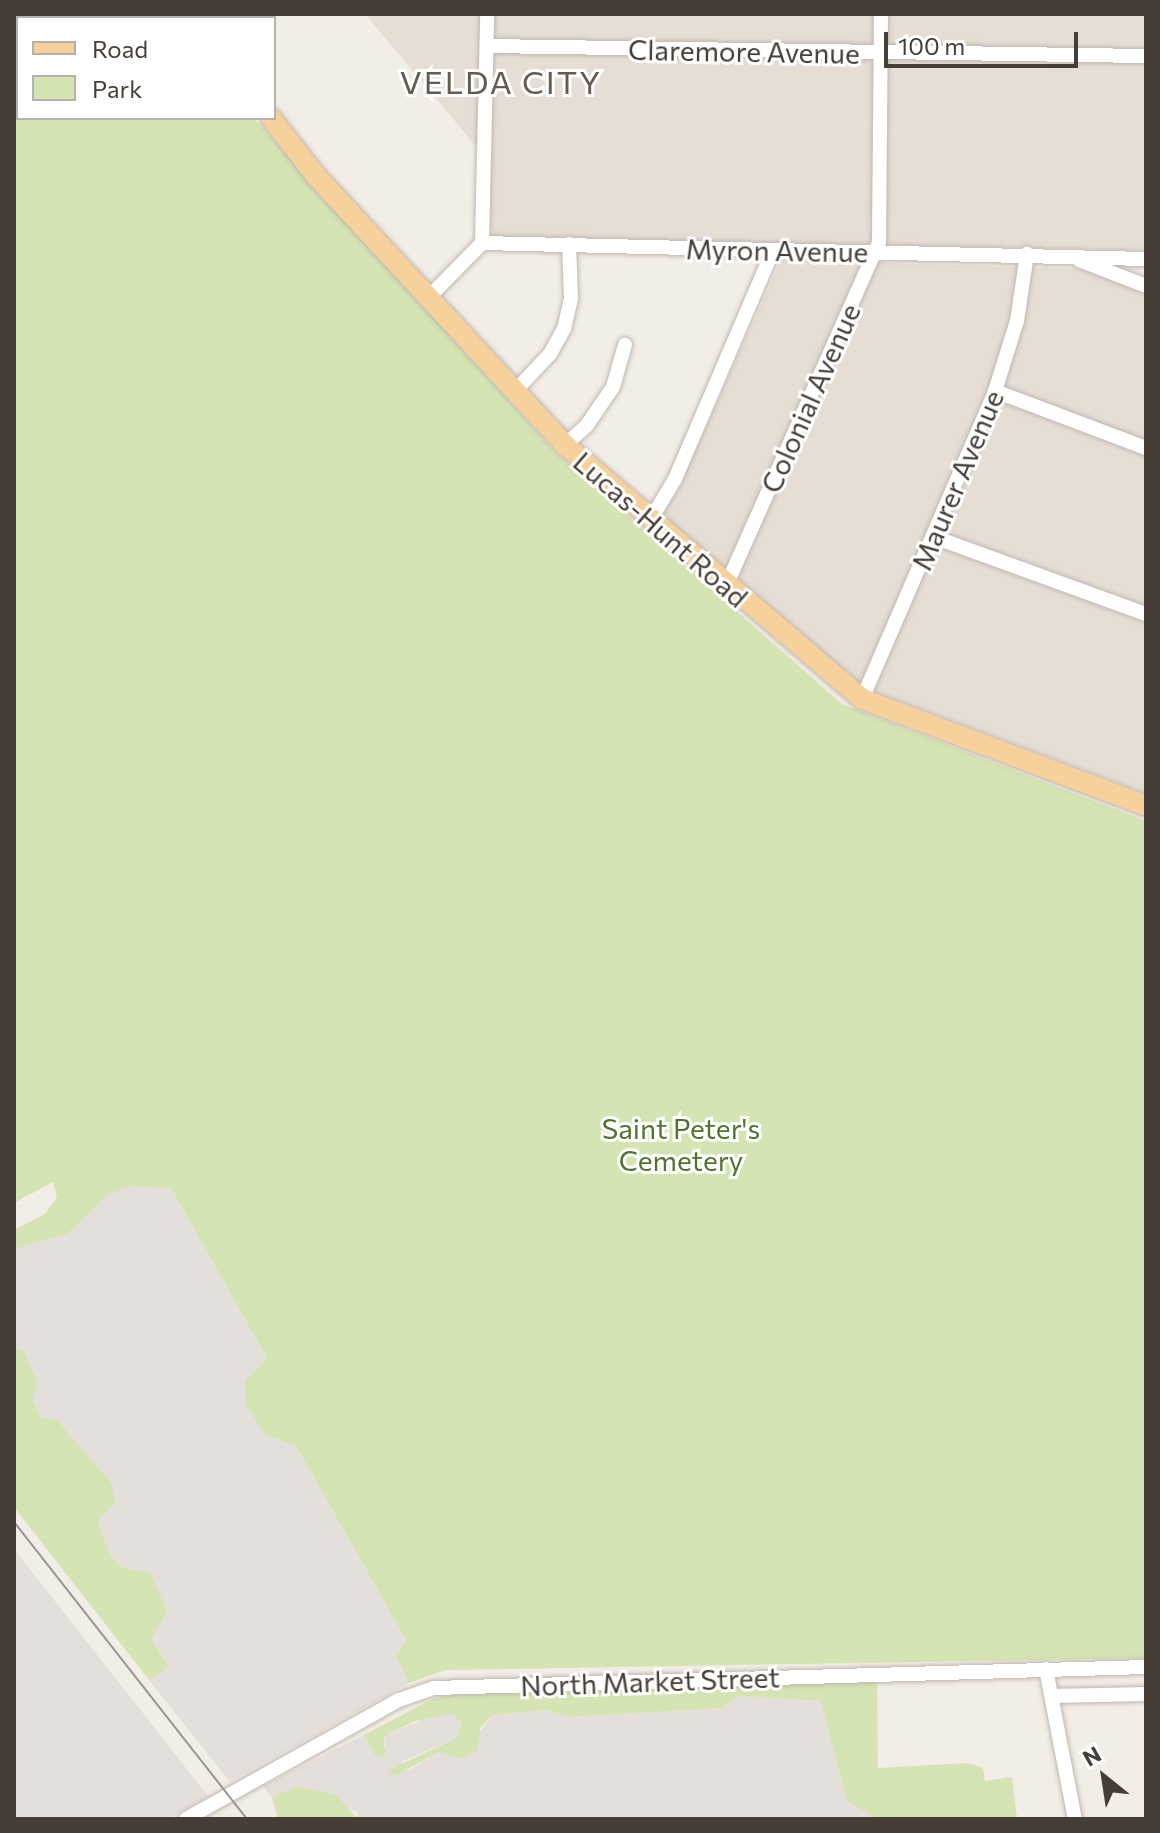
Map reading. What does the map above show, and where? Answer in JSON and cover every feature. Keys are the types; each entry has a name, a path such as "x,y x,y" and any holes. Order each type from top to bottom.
{"main road":[{"name":"Lucas-Hunt Road","path":"273,120 316,176 517,389 565,445 726,586 862,699 1146,806"}],"street":[{"path":"430,296 482,243 487,14"},
{"name":"Colonial Avenue","path":"726,586 875,251 881,14"},
{"name":"Claremore Avenue","path":"487,46 1146,56"},
{"name":"Myron Avenue","path":"482,243 772,253 875,251 1146,259"},
{"path":"517,389 550,354 564,329 571,298 569,244"},
{"path":"651,519 675,479 772,253"},
{"name":"Maurer Avenue","path":"862,699 995,391 1017,321 1027,254"},
{"path":"1068,256 1146,286"},
{"path":"565,445 587,425 613,387 625,345"},
{"path":"995,391 1146,448"},
{"path":"934,537 1146,614"},
{"name":"North Market Street","path":"186,1819 399,1700 434,1688 1146,1667"},
{"path":"1046,1669 1075,1819"},
{"path":"1052,1696 1146,1694"}],"shaded area":[{"path":"365,14 1146,14 1146,250 495,238 490,225 491,149 475,145"},
{"path":"781,260 1082,269 1146,293 1146,793 877,692 851,677 661,516 677,492"},
{"path":"131,1185 171,1188 267,1358 245,1381 265,1435 296,1446 406,1640 396,1656 409,1683 230,1782 149,1680 169,1667 151,1639 125,1569 111,1557 32,1400 23,1350 14,1347 14,1249 67,1234 107,1195"},
{"path":"14,1549 208,1796 168,1819 14,1819"},
{"path":"739,1696 822,1701 847,1800 878,1819 358,1819 357,1812 296,1787 272,1797 263,1786 364,1735 375,1756 386,1747 384,1736 436,1714 452,1714 463,1724 457,1738 401,1762 408,1771 439,1752 459,1759 492,1715 545,1710 568,1717 721,1708"}],"green space":[{"name":"Saint Peter's Cemetery","path":"14,14 186,14 16,16 16,120 256,120 553,450 842,704 1146,821 1146,1658 445,1670 409,1683 396,1656 406,1640 296,1446 265,1435 246,1404 245,1381 267,1358 171,1188 130,1186 107,1195 67,1234 14,1249 14,1230 45,1214 57,1197 53,1182 14,1203"},
{"path":"14,1347 23,1350 38,1383 32,1400 41,1418 57,1420 111,1483 115,1504 97,1520 111,1557 125,1569 150,1572 167,1611 151,1639 169,1667 149,1680 14,1507"},
{"path":"877,1682 878,1768 968,1763 983,1768 985,1781 1012,1777 1017,1819 878,1819 847,1801 821,1701 739,1696 722,1708 568,1717 545,1710 492,1715 480,1728 478,1750 459,1759 439,1752 395,1776 388,1770 457,1738 462,1723 452,1714 415,1721 384,1736 385,1757 375,1756 364,1735 432,1699 456,1694"},
{"path":"296,1787 335,1794 358,1819 278,1819 272,1797"}],"tram line":[{"path":"14,1522 247,1819"}],"district":[{"name":"VELDA CITY","path":"501,81"}]}
